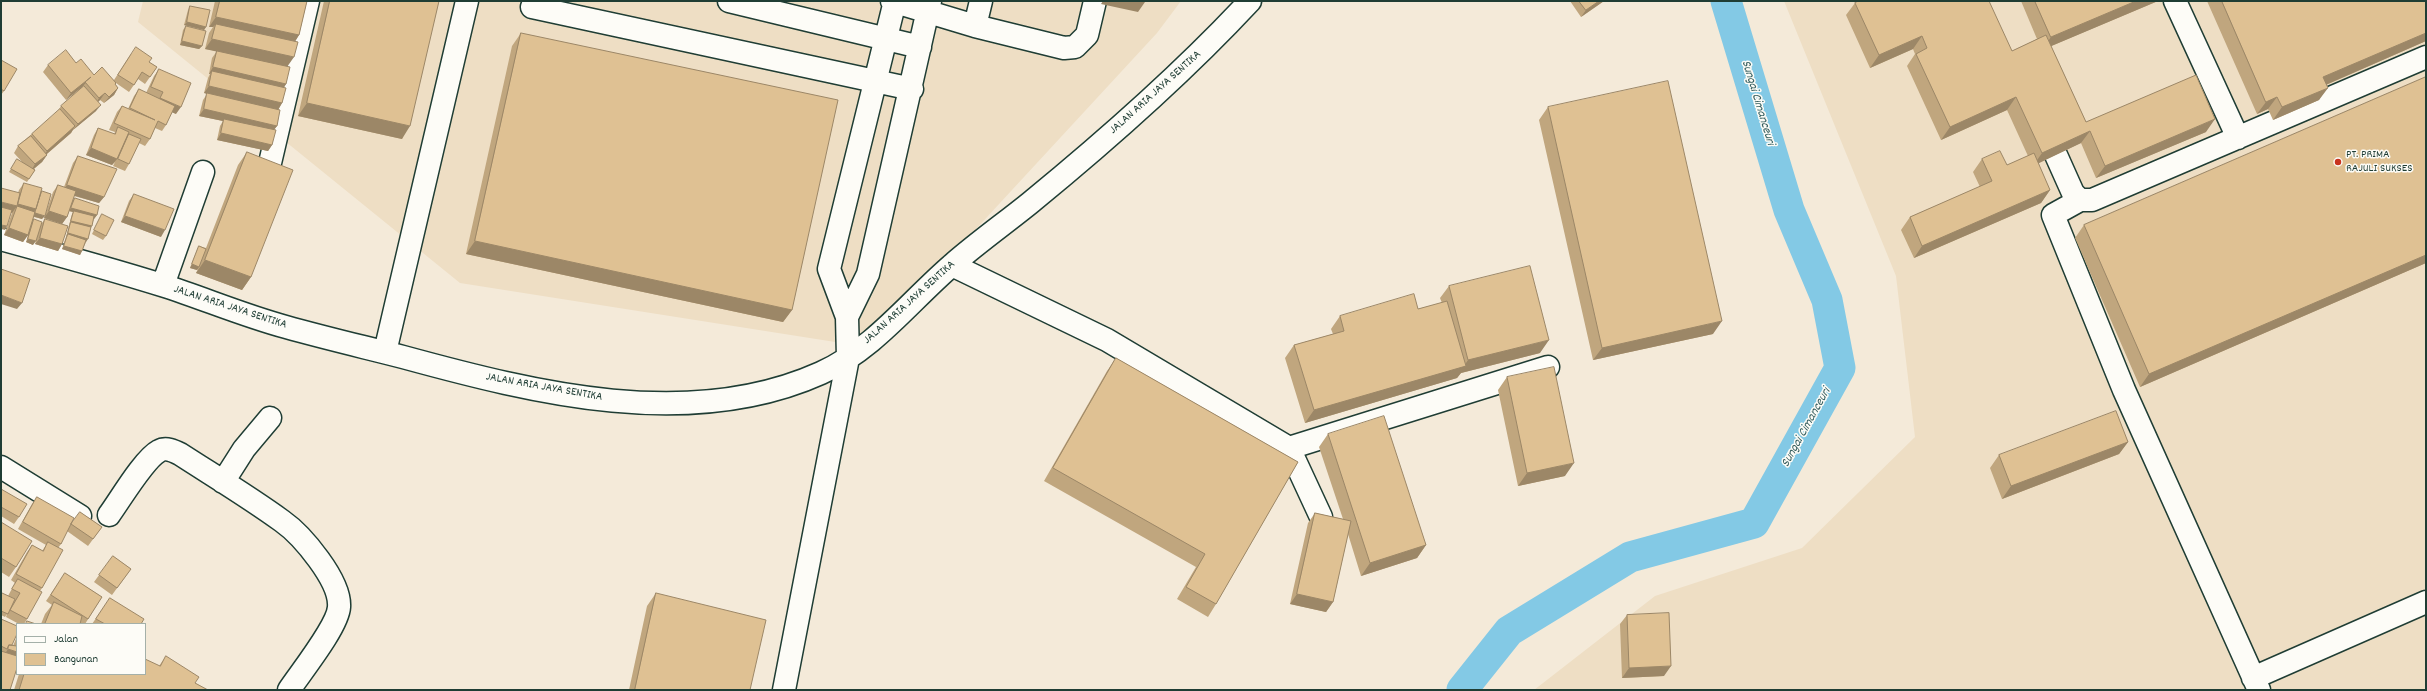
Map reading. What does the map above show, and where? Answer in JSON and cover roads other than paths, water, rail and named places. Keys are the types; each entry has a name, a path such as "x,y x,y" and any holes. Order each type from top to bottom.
{"street":[{"path":"270,163 308,1"},
{"path":"384,352 467,1"},
{"path":"729,1 920,47"},
{"path":"784,690 848,358 848,317 830,269 886,40 894,1 929,6 976,26 1064,48 1075,47 1087,35 1095,1"},
{"path":"976,26 980,1"},
{"name":"JALAN ARIA JAYA SENTIKA","path":"1,239 163,286 284,327 465,374 573,395 651,403 739,398 782,387 822,372 848,358 887,328 952,265 1031,202 1103,141 1198,55 1250,1"},
{"path":"2175,1 2238,138"},
{"path":"848,317 868,274 912,89 929,6"},
{"path":"532,7 912,89"},
{"path":"2426,57 2092,200 2080,200 2054,215 2124,390 2256,684 2426,602"},
{"path":"2056,155 2073,193 2080,200"},
{"path":"163,286 203,172"},
{"path":"952,265 1107,340 1289,448 1321,517"},
{"path":"1289,448 1548,367"},
{"path":"223,482 244,450 270,418"},
{"path":"109,515 148,461 159,450 170,449 283,521 318,559 333,582 339,608 335,619 289,690"},
{"path":"1,467 80,516"}],"waterway":[{"name":"Sungai Cimanceuri","path":"1462,690 1509,631 1630,557 1754,523 1840,368 1827,300 1789,210 1726,1"}],"place":[{"name":"PT. PRIMA RAJULI SUKSES","path":"2338,162"}]}
